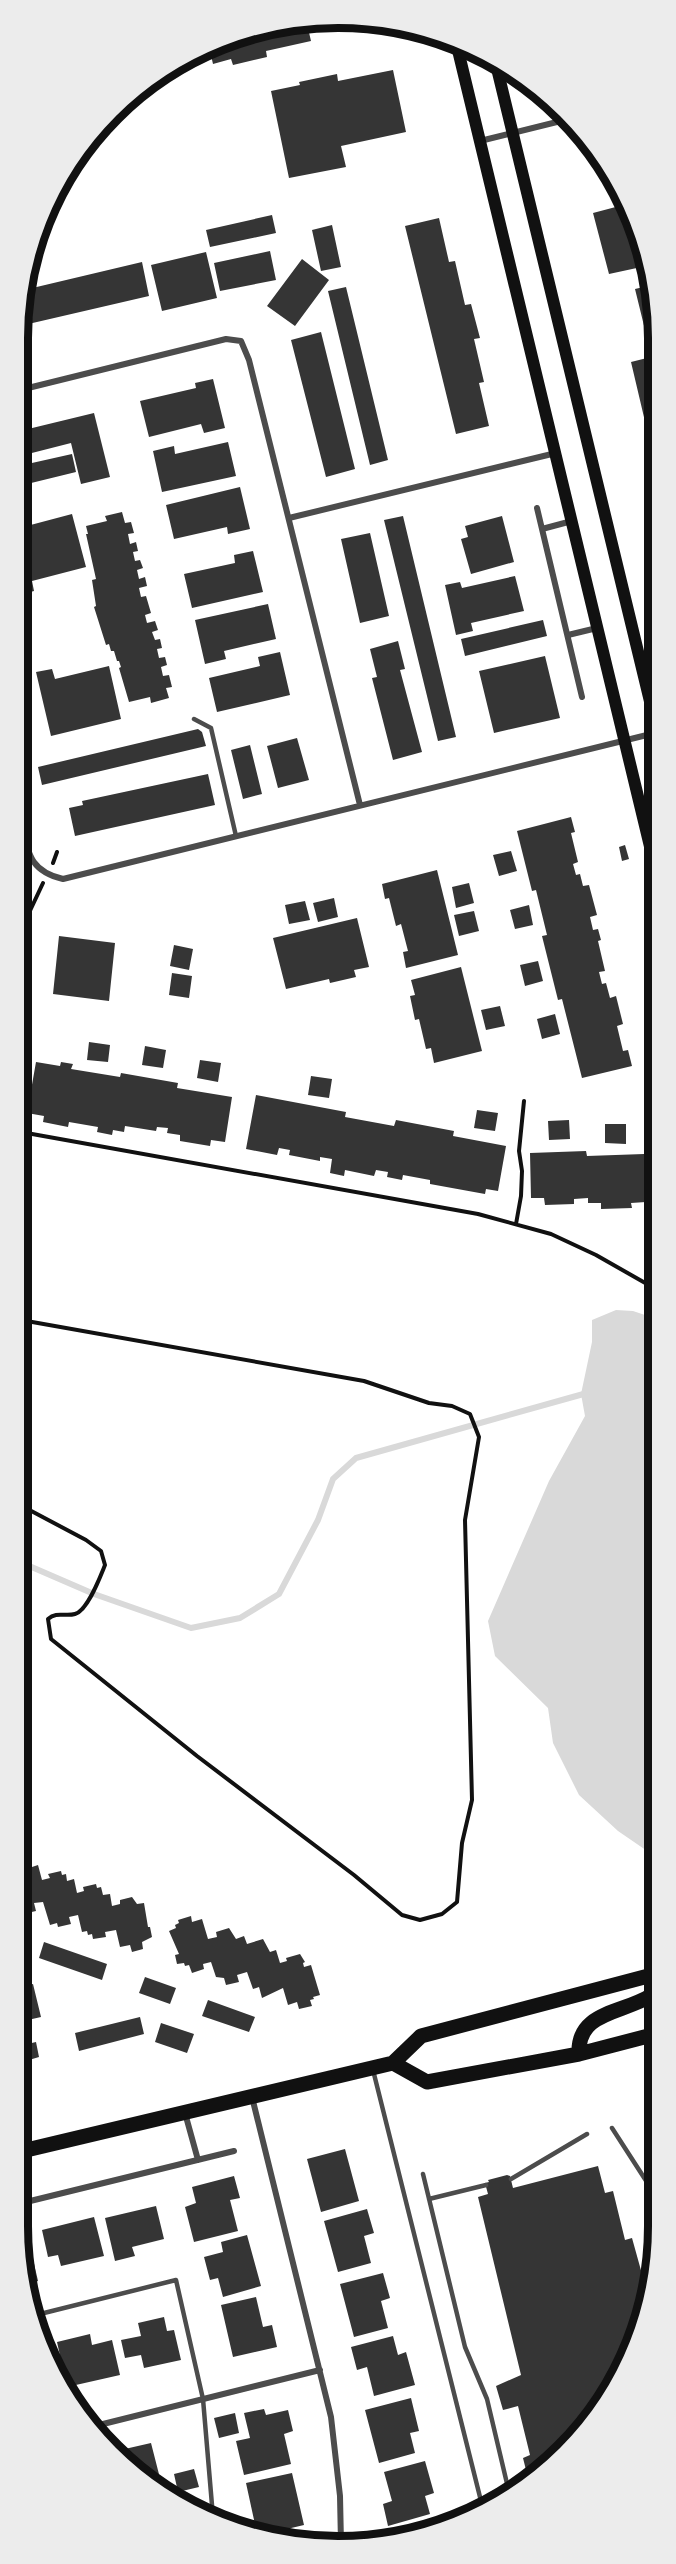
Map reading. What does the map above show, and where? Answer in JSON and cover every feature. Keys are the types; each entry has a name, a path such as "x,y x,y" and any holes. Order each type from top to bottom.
{"main road":[{"path":"459,53 648,837"},
{"path":"498,73 648,693"},
{"path":"28,2150 393,2063 421,2036 648,1977"},
{"path":"579,2054 578,2041 588,2023 648,1997"},
{"path":"393,2063 427,2082 579,2054 648,2036"}],"street":[{"path":"480,141 560,122"},
{"path":"28,387 226,339 241,341 249,360 360,805"},
{"path":"289,519 556,453"},
{"path":"537,508 582,697"},
{"path":"542,529 572,521"},
{"path":"567,635 598,627"},
{"path":"28,849 32,861 47,875 63,879 648,735"},
{"path":"252,2096 331,2417 336,2455 341,2536"},
{"path":"185,2112 198,2160"},
{"path":"28,2202 234,2151"},
{"path":"101,2425 320,2370"}],"lane":[{"path":"194,719 211,728 236,836"},
{"path":"372,2068 481,2501"},
{"path":"612,2128 648,2184"},
{"path":"511,2180 587,2134"},
{"path":"423,2174 465,2347 487,2399 507,2485"},
{"path":"429,2199 486,2185"},
{"path":"41,2314 176,2280 203,2399 212,2509"}],"path":[{"path":"28,915 57,852"},
{"path":"516,1224 521,1196 522,1171 519,1151 524,1101"},
{"path":"28,1133 478,1214 552,1234 648,1284"},
{"path":"28,1321 364,1381 429,1403 452,1406 470,1414 479,1437 465,1520 472,1800 462,1843 457,1902 442,1914 420,1920 402,1915 51,1639 48,1619 54,1614 75,1614 82,1610 105,1565 101,1551 86,1540 28,1509"}],"shaded area":[{"path":"616,1310 633,1311 648,1316 648,1852 618,1831 579,1795 553,1743 548,1708 495,1656 488,1621 549,1481 585,1416 581,1394 592,1342 592,1320"}],"building":[{"path":"308,30 311,41 266,51 267,57 233,65 231,59 213,64 211,56 239,45 278,34"},
{"path":"393,70 406,132 341,146 346,167 289,178 271,91 337,74 338,81"},
{"path":"618,206 639,267 609,274 593,213"},
{"path":"272,215 276,233 210,247 206,230"},
{"path":"439,218 449,262 455,261 465,305 471,304 480,338 474,339 484,382 479,383 489,426 456,434 405,226"},
{"path":"332,225 341,267 321,271 312,230"},
{"path":"270,251 276,280 220,291 214,263"},
{"path":"206,252 217,298 162,311 151,265"},
{"path":"302,259 329,280 295,326 267,306"},
{"path":"142,262 149,296 29,324 33,288"},
{"path":"346,287 388,460 370,465 328,291"},
{"path":"643,287 648,338 647,338 635,289"},
{"path":"321,332 355,469 326,477 291,340"},
{"path":"648,358 647,430 631,362"},
{"path":"213,379 225,428 204,433 201,424 149,437 140,401 196,388 195,383"},
{"path":"94,413 110,477 81,484 71,443 28,454 28,429"},
{"path":"228,442 236,476 162,492 153,451 174,446 175,454"},
{"path":"72,454 76,472 28,484 28,464"},
{"path":"240,487 250,529 228,534 227,527 174,539 166,505"},
{"path":"122,512 125,523 131,522 134,533 128,534 130,544 136,542 138,551 133,552 135,561 140,560 143,568 137,570 139,579 145,577 147,586 139,588 141,597 146,596 151,613 145,615 147,623 155,621 158,630 152,632 155,640 160,639 162,648 157,649 159,658 165,657 167,665 161,667 163,676 169,675 172,687 166,688 169,698 151,703 150,697 129,702 119,661 114,651 111,651 109,644 106,645 94,607 96,606 92,580 96,579 86,526 107,521 105,516"},
{"path":"72,514 86,567 32,581 34,591 28,593 28,526"},
{"path":"403,516 456,737 438,741 384,520"},
{"path":"502,516 514,562 471,574 461,539 468,537 465,526"},
{"path":"370,533 389,616 360,623 341,539"},
{"path":"253,551 263,592 192,608 184,574 235,563 234,555"},
{"path":"515,576 524,611 471,623 473,631 456,635 445,585 460,582 462,588"},
{"path":"268,604 276,639 224,651 226,659 205,664 195,620"},
{"path":"543,620 547,636 465,656 461,639"},
{"path":"398,641 405,669 400,670 422,752 393,760 372,678 377,677 370,649"},
{"path":"280,652 290,695 217,712 209,678 260,666 258,657"},
{"path":"545,656 560,718 494,733 479,671"},
{"path":"109,666 121,719 51,736 36,672 52,669 55,679"},
{"path":"198,729 202,732 206,746 42,785 38,767"},
{"path":"297,738 309,780 278,788 267,746"},
{"path":"250,745 262,794 243,799 231,750"},
{"path":"208,774 215,805 75,836 69,808 83,805 82,801"},
{"path":"571,817 575,832 571,833 578,862 573,864 576,875 580,874 583,886 589,885 597,915 590,917 593,930 598,929 601,940 598,941 605,971 599,972 602,984 606,983 610,998 616,996 623,1024 617,1026 623,1051 628,1050 632,1066 582,1078 562,999 558,1000 542,936 547,935 536,890 532,891 517,831"},
{"path":"625,845 629,859 622,861 619,847"},
{"path":"511,851 517,871 499,876 493,855"},
{"path":"437,870 458,955 406,968 403,952 408,951 401,924 396,926 389,898 385,899 382,884"},
{"path":"469,883 474,903 456,908 452,887"},
{"path":"334,898 338,917 318,922 313,903"},
{"path":"305,901 310,920 289,924 285,905"},
{"path":"529,905 533,925 515,929 510,910"},
{"path":"474,911 479,931 459,936 454,915"},
{"path":"357,918 369,967 354,970 356,977 330,983 329,979 286,989 273,938"},
{"path":"59,936 115,943 109,1001 53,994"},
{"path":"174,945 193,949 189,970 170,966"},
{"path":"538,961 543,981 525,986 520,965"},
{"path":"461,967 482,1051 434,1063 431,1048 426,1049 419,1019 415,1020 410,996 415,995 411,980"},
{"path":"172,973 192,976 189,998 169,995"},
{"path":"500,1006 505,1026 486,1030 481,1010"},
{"path":"555,1014 560,1034 542,1039 537,1019"},
{"path":"89,1042 110,1045 108,1062 87,1060"},
{"path":"145,1046 166,1050 163,1068 142,1065"},
{"path":"200,1060 221,1063 218,1082 197,1078"},
{"path":"36,1062 60,1066 61,1062 73,1064 71,1069 120,1077 121,1073 178,1083 177,1088 232,1097 225,1142 211,1140 210,1146 180,1141 180,1135 167,1133 168,1128 157,1127 156,1131 125,1126 124,1132 113,1130 112,1135 97,1132 98,1127 69,1122 68,1127 43,1122 44,1116 28,1113"},
{"path":"311,1076 332,1079 329,1098 308,1095"},
{"path":"256,1095 346,1112 345,1117 394,1126 396,1120 454,1131 453,1136 506,1146 498,1191 486,1189 485,1194 430,1184 430,1180 403,1175 402,1180 387,1177 388,1172 376,1170 374,1176 345,1170 344,1176 330,1173 332,1159 320,1157 320,1161 289,1155 290,1150 279,1148 277,1155 246,1149"},
{"path":"477,1110 498,1113 495,1131 474,1128"},
{"path":"569,1120 570,1139 549,1140 548,1121"},
{"path":"605,1124 626,1124 626,1144 605,1143"},
{"path":"586,1151 587,1156 644,1154 646,1202 631,1203 632,1208 601,1209 601,1203 588,1203 588,1198 574,1199 574,1204 545,1205 544,1198 531,1198 530,1153"},
{"path":"31,1862 32,1867 38,1865 42,1880 50,1878 48,1874 61,1871 62,1875 66,1874 67,1881 74,1879 77,1893 84,1891 83,1887 96,1884 97,1888 101,1887 103,1895 110,1894 112,1906 120,1904 120,1900 132,1897 137,1904 144,1903 152,1937 142,1942 143,1949 132,1952 130,1945 120,1947 116,1930 105,1932 106,1937 93,1939 92,1934 88,1935 87,1931 82,1932 78,1915 69,1917 71,1924 58,1927 57,1923 50,1925 43,1902 34,1903 36,1911 28,1913 28,1863"},
{"path":"191,1916 192,1922 202,1919 208,1939 217,1937 216,1932 229,1928 236,1939 244,1936 247,1944 263,1939 270,1952 276,1950 280,1963 287,1961 286,1958 300,1954 305,1962 304,1967 311,1965 320,1995 310,2000 312,2006 299,2009 297,2002 288,2005 283,1988 262,1998 259,1987 253,1989 247,1972 237,1975 239,1982 226,1985 224,1978 216,1977 211,1962 203,1964 204,1969 192,1973 189,1965 177,1964 175,1955 179,1954 169,1931 176,1928 178,1920"},
{"path":"44,1942 107,1964 102,1980 39,1958"},
{"path":"145,1977 176,1988 170,2004 139,1993"},
{"path":"33,1984 41,2017 28,2020 28,1985"},
{"path":"208,2000 255,2017 249,2032 202,2016"},
{"path":"140,2017 144,2034 79,2051 75,2033"},
{"path":"161,2023 194,2034 187,2053 155,2042"},
{"path":"36,2042 39,2057 28,2060 28,2044"},
{"path":"345,2149 359,2201 321,2212 307,2159"},
{"path":"598,2166 605,2193 613,2191 625,2240 632,2238 643,2277 631,2325 606,2381 571,2430 526,2472 523,2458 530,2455 518,2406 503,2410 496,2386 521,2375 478,2197 488,2194 485,2183 489,2182 488,2180 507,2175 510,2176 513,2188"},
{"path":"234,2176 240,2198 230,2200 238,2231 194,2242 185,2207 196,2203 192,2187"},
{"path":"156,2206 164,2239 132,2247 135,2256 115,2261 105,2218"},
{"path":"367,2209 374,2233 364,2236 371,2263 338,2272 324,2221"},
{"path":"94,2217 104,2256 61,2266 58,2255 48,2257 42,2230"},
{"path":"247,2235 261,2286 223,2297 218,2278 210,2280 204,2257 223,2252 221,2242"},
{"path":"29,2241 38,2281 33,2283"},
{"path":"383,2273 390,2298 381,2301 388,2328 354,2337 340,2284"},
{"path":"256,2297 263,2327 272,2325 277,2347 233,2357 221,2305"},
{"path":"164,2317 167,2331 174,2330 181,2360 144,2368 141,2355 125,2358 121,2340 141,2336 138,2323"},
{"path":"90,2334 92,2345 112,2340 120,2375 73,2386 63,2368 57,2342"},
{"path":"393,2336 398,2355 406,2352 415,2385 374,2396 367,2367 357,2370 351,2347"},
{"path":"411,2398 419,2431 410,2433 415,2453 379,2463 365,2410"},
{"path":"264,2409 266,2415 288,2410 293,2431 284,2434 291,2464 244,2475 236,2441 250,2438 244,2413"},
{"path":"235,2413 239,2433 219,2438 214,2418"},
{"path":"151,2443 160,2479 150,2472 124,2449"},
{"path":"425,2461 434,2493 425,2496 430,2514 388,2526 383,2504 392,2501 384,2472"},
{"path":"194,2469 199,2487 179,2492 174,2474"},
{"path":"292,2473 304,2525 281,2530 255,2524 246,2483"}],"waterway":[{"path":"28,1565 94,1594 191,1628 240,1618 279,1594 318,1520 333,1479 356,1458 587,1393"}]}
